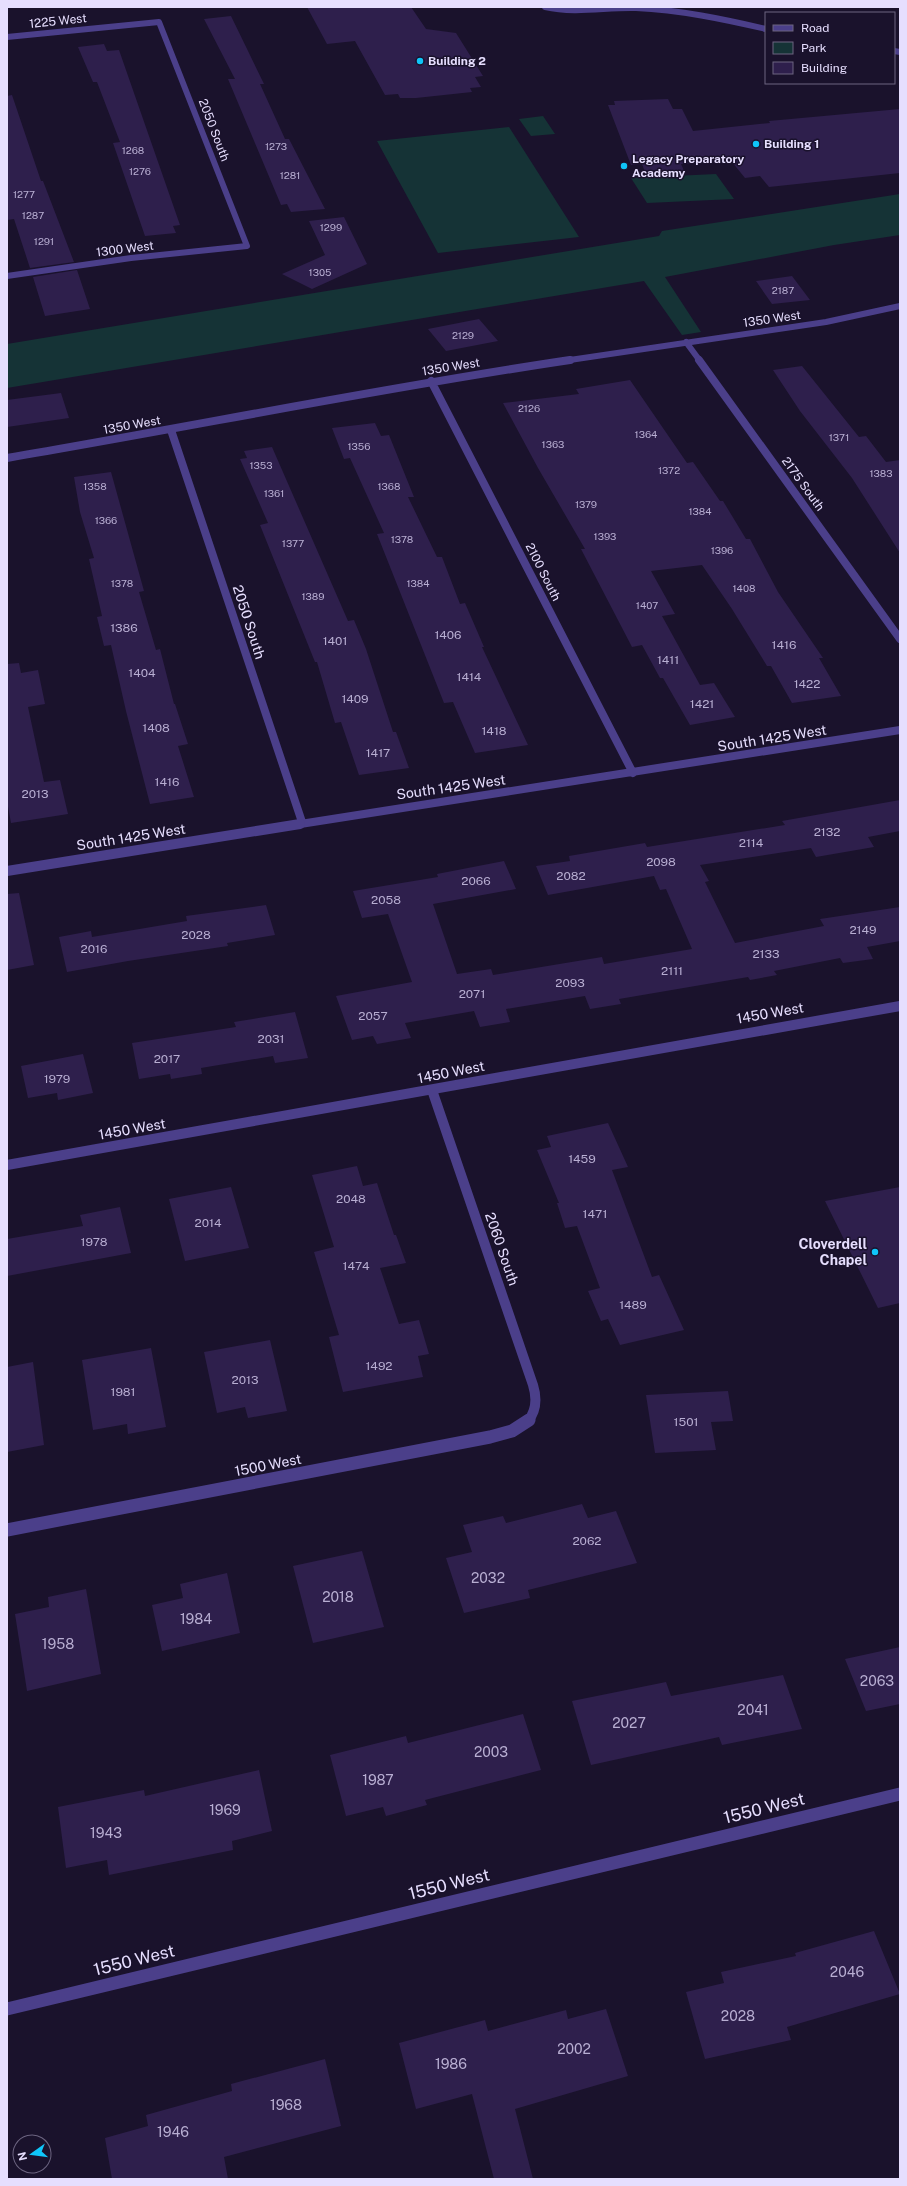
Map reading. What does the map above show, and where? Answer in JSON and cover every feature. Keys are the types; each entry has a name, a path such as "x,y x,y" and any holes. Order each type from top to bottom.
{"street":[{"path":"548,8 570,10 633,8 667,10 701,15 765,29"},
{"name":"1225 West","path":"7,38 159,22"},
{"name":"2050 South","path":"159,22 247,246"},
{"name":"1300 West","path":"7,276 131,258 247,246"},
{"name":"1350 West","path":"7,458 171,430 431,381 826,322 900,306"},
{"name":"2175 South","path":"686,342 900,639"},
{"name":"2100 South","path":"431,381 633,773"},
{"name":"2050 South","path":"171,430 302,822"},
{"name":"South 1425 West","path":"7,871 302,822 633,773 900,730"},
{"name":"1450 West","path":"7,1165 432,1090 675,1044 900,1006"},
{"name":"2060 South","path":"432,1090 530,1375 536,1403 530,1419"},
{"name":"1500 West","path":"7,1530 477,1440 514,1429 526,1424 530,1419"},
{"name":"1550 West","path":"7,2009 900,1794"}],"green space":[{"path":"543,116 555,134 531,136 519,119"},
{"path":"509,127 579,237 438,253 377,141"},
{"path":"716,174 734,199 647,203 631,178"},
{"path":"900,194 900,235 834,245 665,277 701,332 682,335 644,281 7,388 7,344 659,236 662,231"}],"building":[{"name":"Building 2","path":"307,7 411,7 426,29 456,33 483,76 475,77 481,87 470,88 472,92 416,98 400,98 398,94 385,95 355,41 327,44"},
{"path":"231,16 264,84 260,84 285,139 289,139 325,209 291,212 287,204 281,205 228,79 235,79 204,19"},
{"path":"104,44 107,51 119,50 180,225 173,226 176,233 145,236 113,143 120,142 97,82 93,82 78,47"},
{"path":"12,95 41,181 43,181 74,262 30,268 14,219 7,220 7,96"},
{"name":"Building 1","path":"668,99 673,109 682,109 693,131 770,123 769,121 900,109 900,173 769,187 760,176 745,178 732,162 681,164 685,173 646,175 642,164 631,165 608,105 615,105 614,101"},
{"path":"344,217 367,264 312,289 282,274 325,255 309,221"},
{"path":"77,270 90,309 45,316 33,277"},
{"path":"792,276 810,300 772,304 756,281"},
{"path":"479,319 498,341 446,351 428,329"},
{"path":"802,366 859,437 866,436 886,462 900,460 900,553 852,478 800,411 773,370"},
{"path":"630,380 687,463 693,462 720,501 723,501 746,539 750,539 778,592 823,658 819,658 841,696 792,703 771,666 767,666 732,609 702,565 651,571 675,614 662,616 700,685 714,683 735,717 690,725 663,678 660,678 642,645 632,647 581,549 585,549 538,468 503,403 579,394 576,389"},
{"path":"61,393 69,418 7,427 7,400"},
{"path":"375,423 381,436 389,435 414,497 408,497 437,557 442,557 460,604 465,603 484,647 482,647 528,745 475,753 453,702 444,703 377,534 384,533 350,458 344,459 332,428"},
{"path":"272,447 348,621 354,620 366,649 393,732 396,732 409,768 359,775 341,722 335,723 317,662 315,662 260,525 268,523 240,459 247,458 244,451"},
{"path":"111,472 144,591 139,592 156,650 160,649 174,704 188,744 178,746 194,797 150,804 111,645 104,646 97,617 102,616 89,559 94,558 80,512 74,477"},
{"path":"19,663 21,673 38,670 45,704 28,707 44,782 60,780 68,814 11,823 7,801 7,664"},
{"path":"900,800 900,831 868,837 874,847 816,857 811,848 700,865 709,881 705,882 735,943 824,926 820,919 900,907 900,941 867,947 873,959 843,963 840,958 774,971 777,975 750,980 748,977 619,999 621,1004 590,1009 585,996 506,1009 510,1022 480,1027 474,1011 405,1023 411,1038 377,1044 373,1036 352,1040 336,996 412,982 388,914 362,918 353,891 438,877 437,874 504,861 516,889 433,904 457,974 491,969 493,975 602,957 604,964 692,949 666,889 660,890 654,876 548,895 536,866 570,861 569,856 645,843 647,847 785,825 782,821"},
{"path":"19,893 34,965 7,970 7,894"},
{"path":"266,905 275,935 227,943 228,946 67,972 59,937 91,931 92,937 187,921 186,916"},
{"path":"295,1012 308,1058 275,1063 273,1056 201,1068 202,1074 171,1079 170,1074 139,1079 132,1043 236,1027 234,1022"},
{"path":"83,1054 93,1093 58,1100 57,1093 28,1098 21,1066"},
{"path":"608,1123 628,1167 612,1170 652,1277 659,1275 684,1330 620,1345 608,1319 601,1321 588,1291 600,1288 577,1226 565,1228 557,1203 559,1203 537,1150 551,1147 547,1136"},
{"path":"357,1166 363,1186 377,1183 394,1235 396,1235 406,1263 380,1268 399,1324 419,1320 429,1354 418,1356 423,1377 343,1392 329,1337 339,1335 314,1252 334,1247 312,1175"},
{"path":"231,1187 249,1248 185,1261 169,1199"},
{"name":"Cloverdell Chapel","path":"900,1187 900,1303 878,1308 825,1201"},
{"path":"120,1207 131,1253 7,1276 7,1239 83,1226 80,1215"},
{"path":"270,1340 287,1411 248,1418 245,1407 217,1413 204,1352"},
{"path":"151,1348 166,1427 128,1434 127,1424 93,1430 82,1360"},
{"path":"33,1362 44,1445 7,1452 7,1367"},
{"path":"728,1391 733,1421 711,1422 716,1450 655,1453 646,1395"},
{"path":"582,1504 588,1518 616,1511 637,1563 528,1590 530,1598 464,1613 446,1558 472,1552 463,1525 503,1516 506,1523"},
{"path":"362,1551 384,1627 313,1643 293,1566"},
{"path":"227,1573 240,1633 162,1651 152,1605 183,1598 180,1584"},
{"path":"86,1589 101,1674 27,1691 15,1614 49,1607 48,1597"},
{"path":"900,1647 900,1704 866,1711 845,1659"},
{"path":"783,1675 802,1729 722,1745 719,1737 591,1765 572,1701 666,1682 671,1696"},
{"path":"523,1714 541,1770 425,1800 427,1805 386,1816 383,1807 346,1816 330,1755 406,1736 408,1743"},
{"path":"259,1770 272,1831 232,1841 233,1850 109,1875 107,1860 66,1868 58,1807 144,1790 145,1796"},
{"path":"874,1931 900,1994 787,2027 791,2040 705,2059 686,1992 724,1983 721,1972 796,1956 795,1953"},
{"path":"606,2009 628,2076 515,2109 533,2179 494,2179 472,2094 416,2109 399,2043 485,2020 488,2031 566,2010 568,2019"},
{"path":"325,2059 341,2126 224,2157 228,2179 112,2179 105,2138 148,2126 146,2115 232,2091 231,2084"}],"place":[{"name":"Building 2","path":"420,61"},
{"name":"Building 1","path":"756,144"},
{"name":"Legacy Preparatory Academy","path":"624,166"},
{"name":"Cloverdell Chapel","path":"875,1252"}]}
